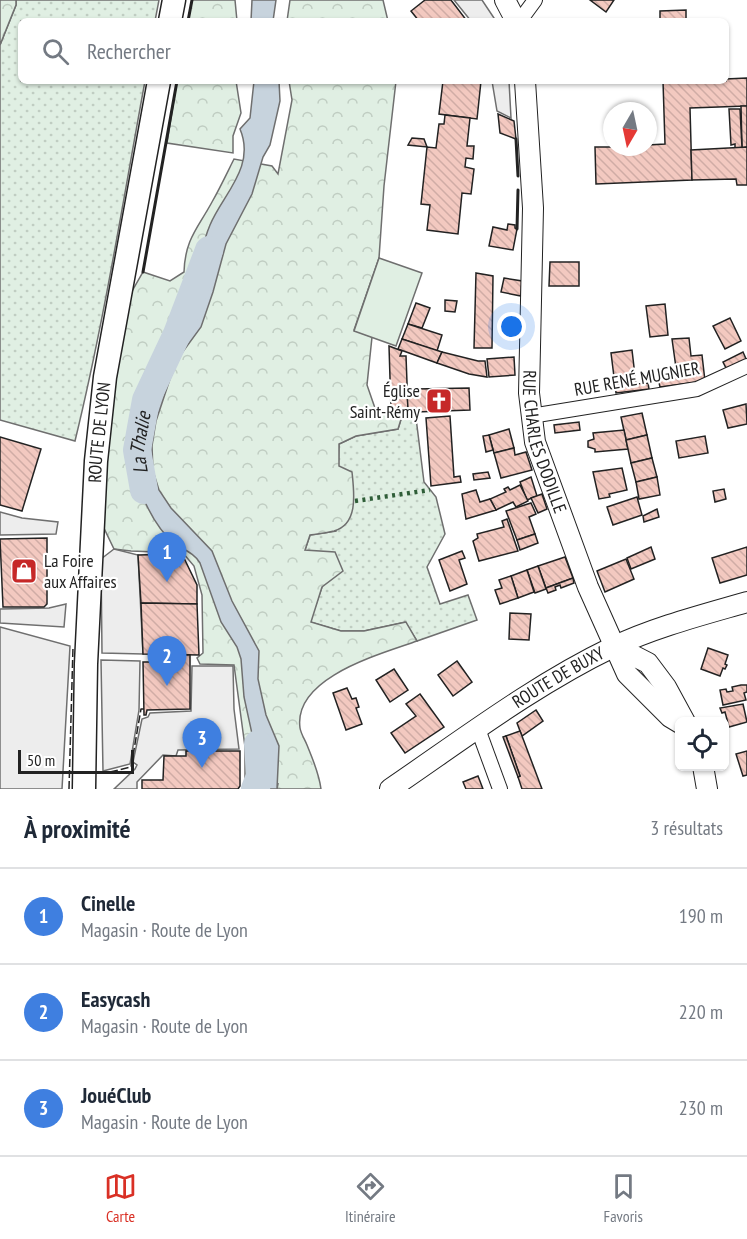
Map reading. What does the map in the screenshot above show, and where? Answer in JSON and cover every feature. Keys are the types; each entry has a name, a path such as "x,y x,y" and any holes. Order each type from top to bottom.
{"main road":[{"path":"171,18 174,0"},
{"path":"505,0 515,18"},
{"name":"ROUTE DE LYON","path":"84,789 86,664 96,461 105,377 158,84"},
{"name":"RUE CHARLES DODILLE","path":"525,84 533,208 529,393 540,460 588,587 627,674 675,720"},
{"name":"ROUTE DE BUXY","path":"390,789 563,673 615,646 662,628 747,602"},
{"path":"615,646 648,663 666,687 682,717"},
{"path":"704,771 707,789"}],"street":[{"path":"520,18 535,0"},
{"name":"RUE RENÉ MUGNIER","path":"531,416 698,389 747,366"},
{"path":"478,729 500,789"}],"green space":[{"path":"0,0 16,0 16,5 0,45"},
{"path":"16,0 159,0 156,18 18,18 18,84 144,84 104,306 75,441 0,420 0,45"},
{"path":"192,0 235,0 237,18 189,18"},
{"path":"290,0 383,0 387,18 287,18"},
{"path":"177,84 236,84 241,113 233,136 233,153 167,143"},
{"path":"289,84 396,84 384,186 379,258 354,330 372,337 367,385 376,411 402,416 398,429 356,436 339,444 339,466 352,472 354,498 351,515 348,522 334,531 310,535 305,550 335,552 343,571 322,587 311,622 341,631 364,631 406,622 417,641 342,670 324,681 310,695 302,710 300,728 316,767 321,789 277,789 278,784 245,789 245,747 234,665 200,664 197,658 203,653 202,595 194,566 183,553 114,549 102,524 110,423 127,300 143,272 170,281 184,272 190,242 234,159 272,166 278,174 292,100"},
{"path":"379,258 422,273 396,346 354,331"},
{"path":"402,416 416,418 424,482 436,497 445,534 427,567 440,604 468,595 477,620 417,641 405,622 364,631 341,631 310,622 322,587 305,550 310,535 336,531 339,444 356,436 398,429"}],"shaded area":[{"path":"454,0 482,0 494,18 469,18"},
{"path":"492,84 509,84 511,118 497,111"},
{"path":"0,512 22,518 58,522 56,534 0,535"},
{"path":"114,549 138,555 143,654 102,653 101,559"},
{"path":"66,604 64,627 0,623 0,609 49,608"},
{"path":"0,627 70,646 62,789 0,789"},
{"path":"101,660 140,661 139,710 130,764 103,771"},
{"path":"192,666 233,666 234,709 239,749 178,750 176,756 163,755 137,782 137,789 114,789 137,765 133,762 142,719 148,717 150,713 191,711"}],"water":[{"path":"252,0 276,0 273,18 251,18"},
{"path":"254,84 279,84 280,101 270,145 263,157 252,194 226,244 201,327 179,357 156,421 152,446 153,471 159,490 171,508 212,551 232,601 259,651 258,679 266,715 279,746 277,789 256,789 259,766 244,697 241,659 237,647 221,622 200,563 192,554 170,539 152,515 142,495 136,461 144,403 163,353 186,313 210,225 241,168 244,143 240,129 250,118"}],"building":[{"path":"425,0 451,0 465,18 417,18 411,11"},
{"path":"590,0 614,0 606,12"},
{"path":"686,10 686,18 660,18 660,11"},
{"path":"747,78 747,106 690,108 692,180 596,184 595,147 603,147 603,156 657,156 657,144 665,144 663,84 729,84 729,79"},
{"path":"443,84 481,84 477,119 439,114"},
{"path":"741,106 747,106 747,147 742,148"},
{"path":"729,109 740,109 742,148 735,148 735,144 731,145"},
{"path":"498,114 514,121 516,139 500,133"},
{"path":"445,115 470,118 467,146 474,146 473,159 466,158 465,167 474,169 471,194 462,193 458,234 427,230 430,205 421,204 427,147 436,148 439,124 444,124"},
{"path":"412,138 424,139 427,147 408,145"},
{"path":"747,147 747,185 737,185 736,179 692,180 691,150"},
{"path":"508,224 515,225 517,229 513,250 489,246 493,227 507,230"},
{"path":"550,262 579,262 579,286 549,286"},
{"path":"476,273 493,276 492,348 474,348"},
{"path":"504,278 522,281 521,296 501,292"},
{"path":"445,300 457,301 455,312 445,311"},
{"path":"416,303 430,308 422,328 408,324"},
{"path":"665,304 668,335 650,337 646,306"},
{"path":"730,318 741,341 725,349 713,326"},
{"path":"408,324 442,335 437,351 402,339"},
{"path":"689,338 691,356 702,355 705,381 660,387 658,378 677,375 672,339"},
{"path":"402,339 442,352 437,363 398,349"},
{"path":"389,346 402,351 400,356 406,356 408,409 391,410"},
{"path":"632,350 636,384 648,383 649,389 616,393 611,353"},
{"path":"442,352 485,361 487,377 469,374 437,363"},
{"path":"743,352 747,361 727,370 723,362"},
{"path":"514,357 515,375 489,377 487,359"},
{"name":"Église Saint-Rémy","path":"469,388 470,410 416,412 416,409 408,409 407,392 415,392 415,389"},
{"path":"746,404 747,424 728,428 723,410"},
{"path":"642,413 647,435 626,440 621,417"},
{"path":"450,416 454,477 460,476 461,482 431,486 426,418"},
{"path":"579,422 580,430 555,433 554,425"},
{"path":"509,429 514,448 494,453 489,435"},
{"path":"624,430 628,449 595,452 595,449 588,447 588,441 594,439 593,433"},
{"path":"489,435 493,450 486,452 483,436"},
{"path":"647,435 652,458 631,463 626,440"},
{"path":"705,436 708,453 679,458 676,441"},
{"path":"0,437 41,449 22,511 0,505"},
{"path":"514,448 515,455 526,452 532,470 501,478 494,453"},
{"path":"652,458 657,477 636,482 631,463"},
{"path":"622,468 627,490 599,499 593,472"},
{"path":"488,472 490,478 474,480 473,474"},
{"path":"531,477 537,496 527,500 520,482"},
{"path":"657,477 660,495 639,499 636,482"},
{"path":"520,485 528,501 516,507 513,502 496,510 490,499 506,492 504,489 508,487 510,490"},
{"path":"724,489 726,499 715,502 713,491"},
{"path":"476,490 480,502 490,499 496,510 466,519 462,494"},
{"path":"542,494 547,509 538,513 531,498"},
{"path":"637,497 642,515 613,525 607,507"},
{"path":"531,503 536,514 529,517 535,534 517,540 506,511"},
{"path":"657,509 659,517 644,522 643,516"},
{"path":"507,519 518,551 479,561 473,541 478,538 477,534 504,527 502,521"},
{"path":"535,534 538,543 520,550 517,540"},
{"name":"La Foire aux Affaires","path":"47,538 47,604 44,607 3,607 0,539"},
{"path":"651,547 655,559 631,569 627,558"},
{"path":"747,547 747,575 720,583 712,558"},
{"path":"462,551 465,558 459,560 467,584 450,591 439,560"},
{"path":"182,554 197,585 197,604 141,603 138,555"},
{"path":"565,557 573,578 546,588 538,566"},
{"path":"626,559 634,579 605,592 597,571"},
{"path":"538,566 546,589 535,593 527,570"},
{"path":"527,570 534,592 518,598 511,576"},
{"path":"511,576 518,598 500,604 495,590 502,588 499,580"},
{"path":"573,578 574,583 561,588 560,585 555,587 556,590 548,593 546,588"},
{"path":"141,603 197,604 199,655 143,654"},
{"path":"510,613 531,614 529,640 509,639"},
{"path":"708,648 728,655 725,664 727,665 720,676 701,669"},
{"path":"167,655 190,655 190,709 147,710 144,715 143,662 166,662"},
{"path":"457,661 472,682 453,696 438,675"},
{"path":"394,669 408,690 390,702 376,680"},
{"path":"747,685 747,692 744,693 746,700 723,705 720,690 733,691 732,687"},
{"path":"347,688 352,699 356,698 359,707 356,708 362,724 346,730 333,693"},
{"path":"420,694 444,727 405,753 391,733 416,716 406,704"},
{"path":"743,704 747,722 729,727 729,717 726,717 725,712 722,713 720,708"},
{"path":"536,710 543,721 522,736 517,723"},
{"path":"520,731 542,789 522,789 518,777 520,776 506,736"},
{"path":"506,736 520,776 518,777 503,737"},
{"path":"186,751 240,751 240,786 238,789 142,789 142,780 163,780 164,756 186,756"},
{"path":"747,751 747,775 743,776 736,754"},
{"path":"478,776 483,789 466,789 463,782"}],"waterway":[{"name":"La Thalie","path":"144,490 137,450 146,400 177,334 209,250"},
{"name":"La Thalie","path":"255,789 260,776 258,744"}],"hedge":[{"path":"355,501 430,490"}],"fence":[{"path":"69,789 73,647"},
{"path":"110,772 131,767 141,709 144,709"}],"wall":[{"path":"189,18 192,0"},
{"path":"143,272 176,84"},
{"path":"516,139 518,176"},
{"path":"517,229 518,190"}],"place":[{"name":"Église Saint-Rémy","path":"439,401"},
{"name":"La Foire aux Affaires","path":"24,571"},
{"name":"Cinelle","path":"167,582"},
{"name":"Easycash","path":"167,686"},
{"name":"JouéClub","path":"202,768"}]}
